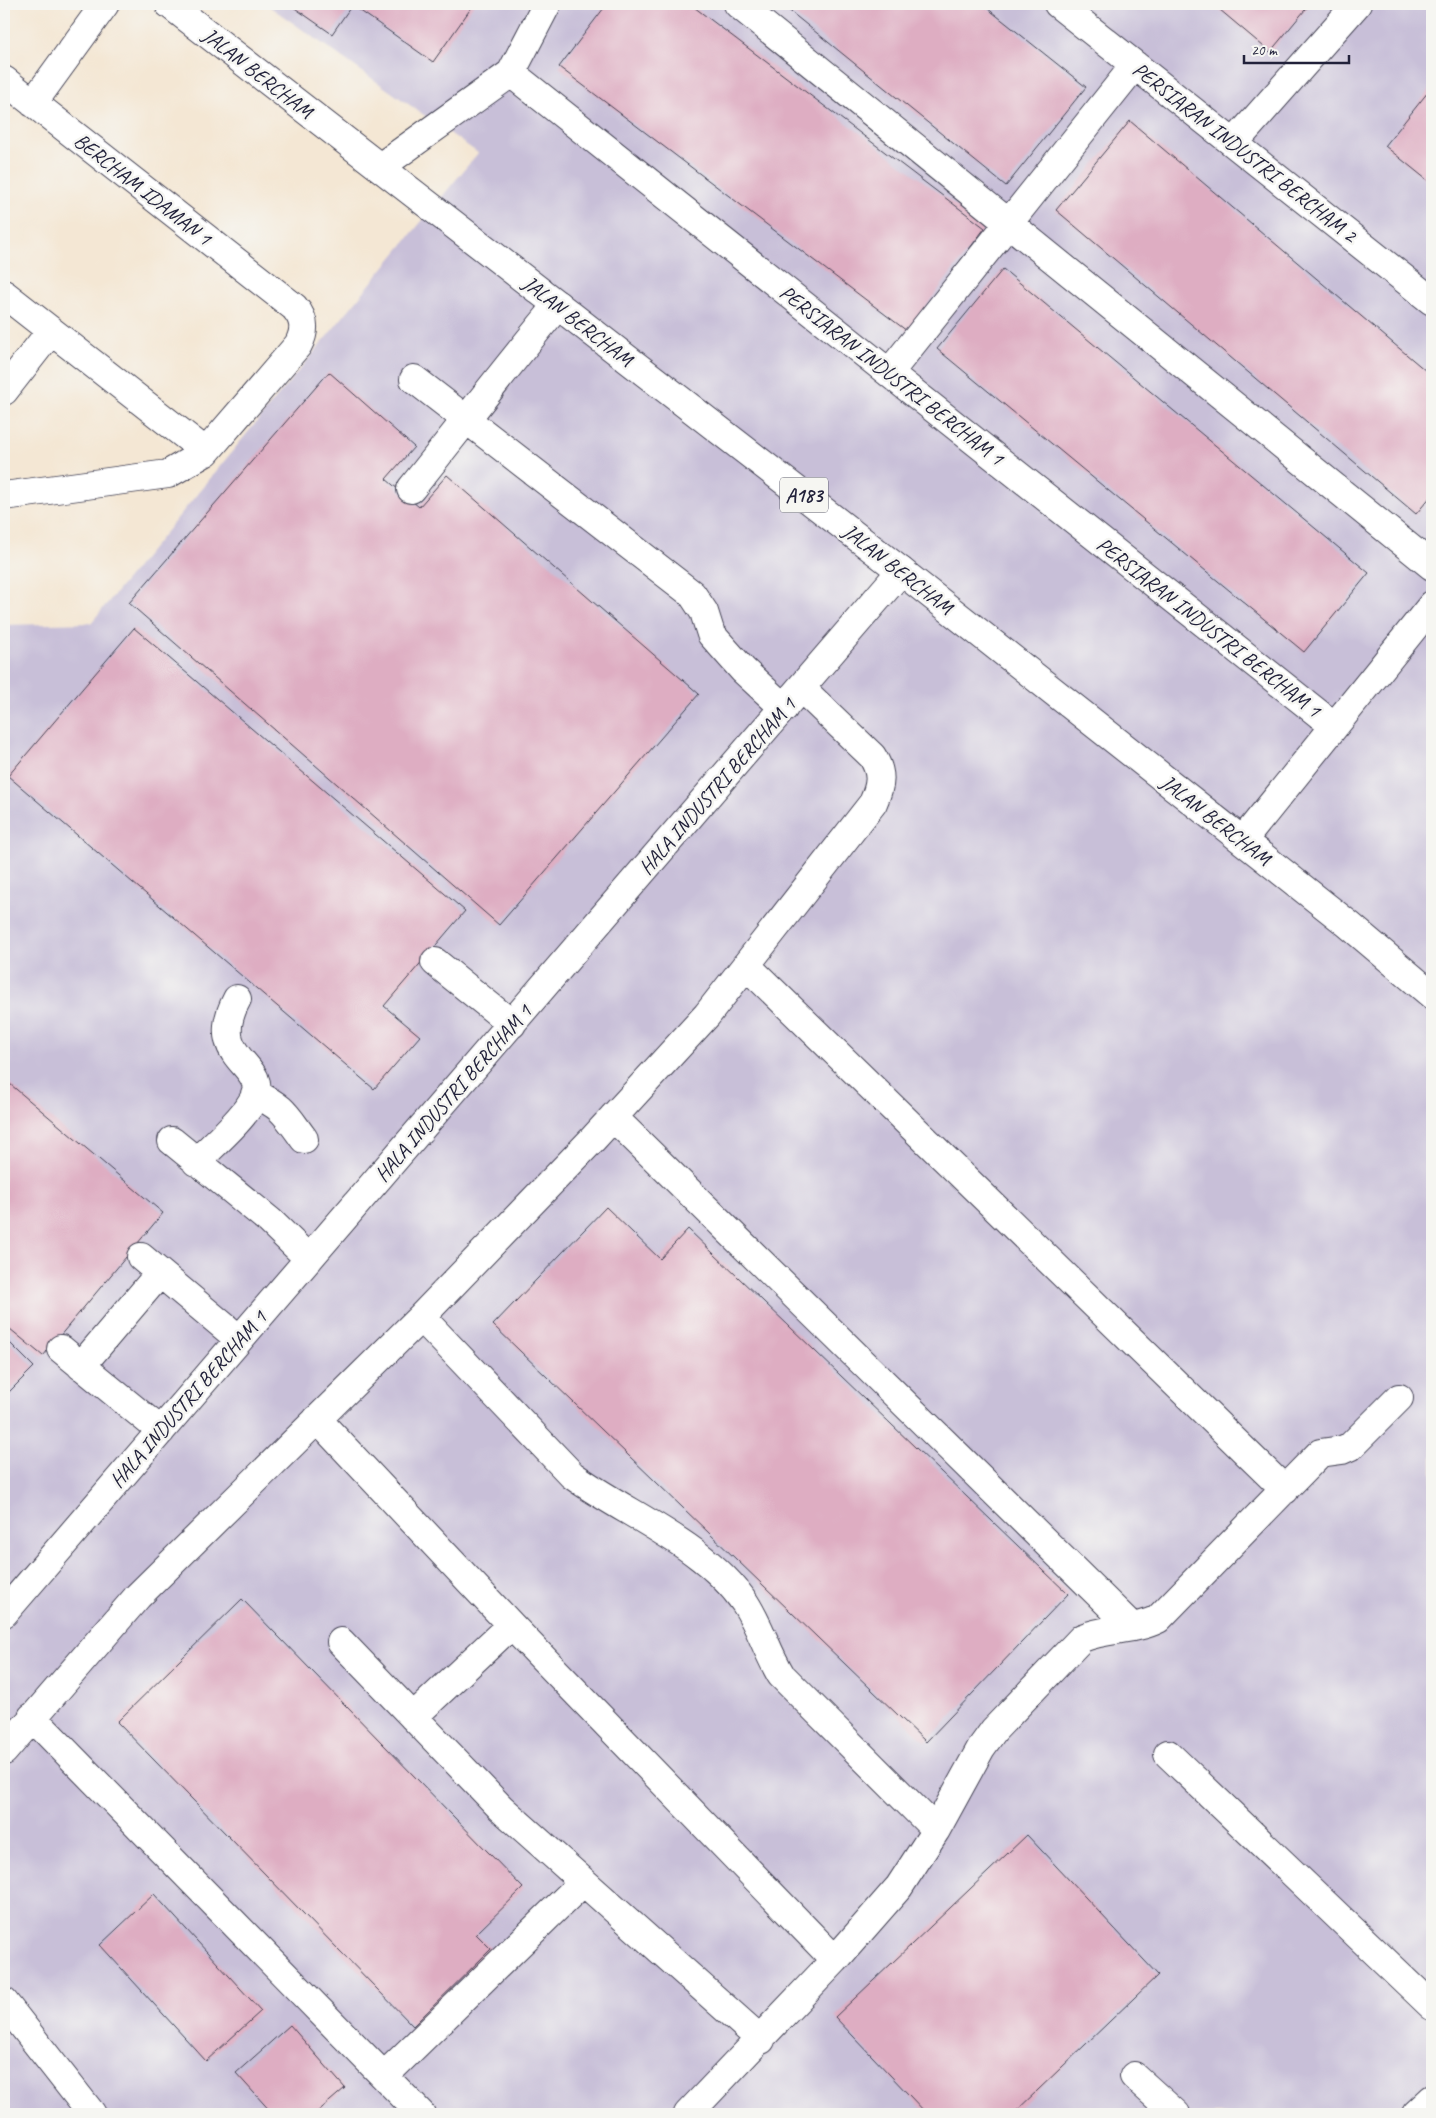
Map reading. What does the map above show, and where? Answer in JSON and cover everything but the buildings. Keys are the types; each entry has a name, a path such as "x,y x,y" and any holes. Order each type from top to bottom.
{"street":[{"path":"14,93 105,4"},
{"name":"JALAN BERCHAM","path":"169,4 901,571 1348,924 1432,995"},
{"path":"380,167 511,73 547,4"},
{"path":"738,4 1432,566"},
{"name":"PERSIARAN INDUSTRI BERCHAM 2","path":"1058,4 1432,301"},
{"path":"1234,143 1357,4"},
{"path":"889,372 1135,65"},
{"name":"PERSIARAN INDUSTRI BERCHAM 1","path":"511,73 1334,726"},
{"name":"BERCHAM IDAMAN 1","path":"4,496 168,474 206,452 298,345 303,336 304,325 301,315 282,298 14,93"},
{"path":"4,294 206,452"},
{"path":"411,490 491,386 558,305"},
{"path":"4,391 51,331"},
{"path":"4,1751 138,1596 421,1317 614,1118 707,1015 874,803 880,788 881,776 878,765 872,756 793,698 743,670 711,634 704,612 692,594 414,379"},
{"name":"HALA INDUSTRI BERCHAM 1","path":"4,1613 901,571"},
{"path":"1242,840 1432,605"},
{"path":"435,962 512,1024"},
{"path":"746,965 1285,1490"},
{"path":"196,1162 249,1107 256,1094 256,1082 251,1071 236,1056 228,1042 227,1026 229,1014 237,999"},
{"path":"256,1094 282,1108 304,1139"},
{"path":"614,1118 1132,1627"},
{"path":"172,1141 270,1221 309,1259"},
{"path":"161,1431 71,1357 151,1265 239,1339"},
{"path":"421,1317 572,1474 702,1559 727,1581 744,1602 755,1621 769,1655 781,1675 936,1830"},
{"path":"688,2114 761,2040 899,1887 936,1830 981,1748 994,1730 1082,1638 1146,1625 1158,1619 1171,1608 1320,1453 1342,1450 1351,1446 1398,1398"},
{"path":"317,1419 511,1624 835,1960"},
{"path":"413,1717 511,1624"},
{"path":"341,1642 501,1808 761,2040"},
{"path":"32,1717 421,2114"},
{"path":"1168,1754 1432,2006"},
{"path":"384,2076 583,1882"},
{"path":"4,2002 92,2114"},
{"path":"1134,2076 1176,2114"},
{"path":"1416,2114 1432,2099"}],"shaded area":[{"path":"266,4 1432,4 1432,2114 4,2114 4,625 91,623 478,153"}]}
